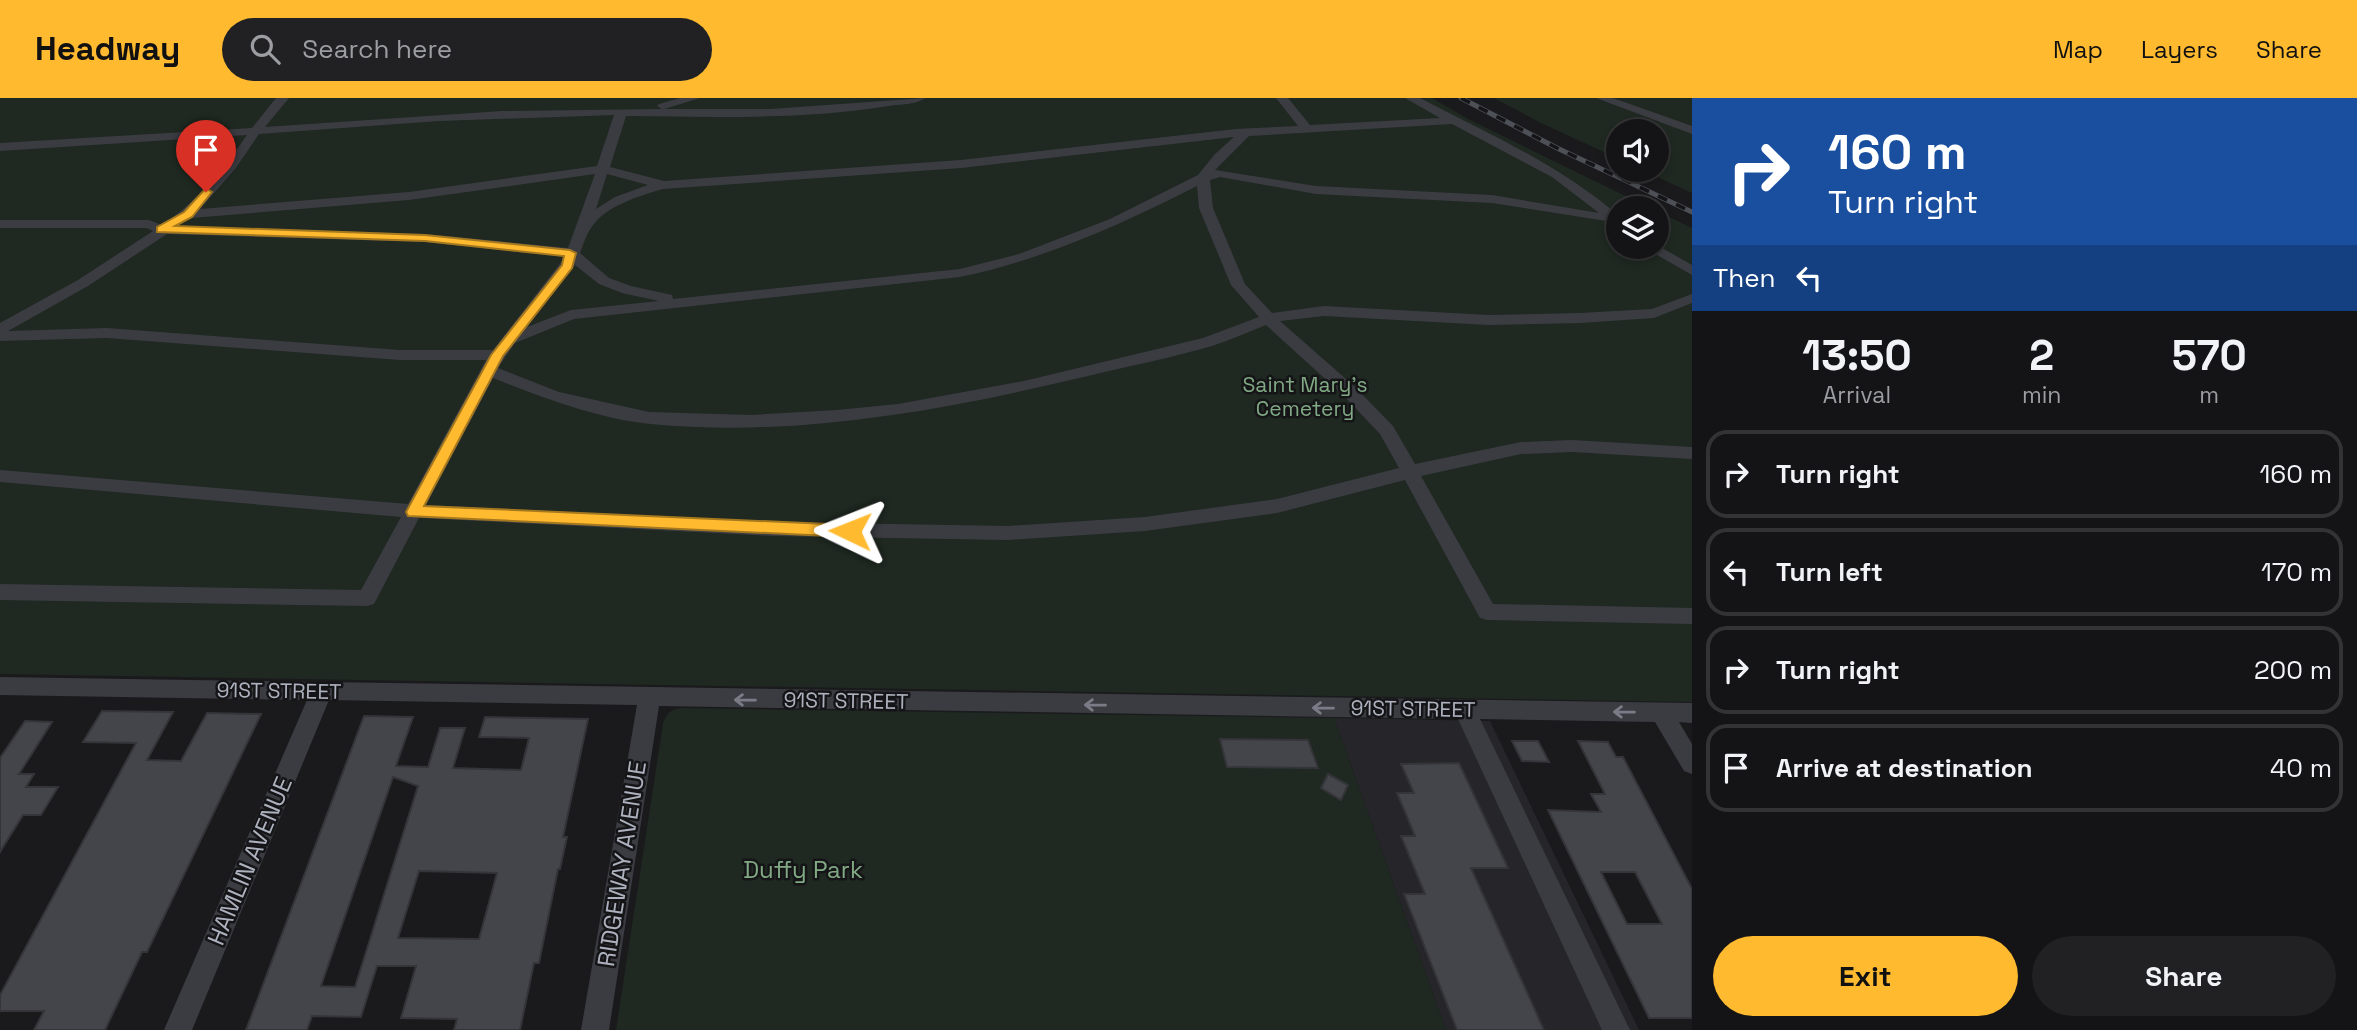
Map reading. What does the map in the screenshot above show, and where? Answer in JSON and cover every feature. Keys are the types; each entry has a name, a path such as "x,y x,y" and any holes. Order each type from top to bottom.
{"street":[{"path":"0,328 83,283 161,229 188,214 231,166 272,108 283,98"},
{"path":"567,101 621,112 643,104 694,98"},
{"path":"0,147 84,144 374,121 621,112 758,113 831,109 919,98"},
{"path":"1282,98 1306,128"},
{"path":"1412,98 1451,121 1556,174 1606,211"},
{"path":"1602,98 1692,130"},
{"path":"0,592 366,598 497,355 568,265 570,253 584,227 621,112"},
{"path":"584,227 608,205 664,185 961,164 1246,132 1451,121"},
{"path":"1246,132 1219,157 1203,178 1206,208 1238,285 1387,430 1487,612 1692,616"},
{"path":"188,214 409,196 601,169 664,185"},
{"path":"510,339 572,315 960,273 1003,265 1063,246 1203,178 1220,173 1316,190 1492,199 1606,219"},
{"path":"0,225 149,224 161,229 425,238 570,253 604,281 627,290 682,302"},
{"path":"1669,258 1692,271"},
{"path":"489,370 555,397 649,418 751,421 837,416 898,410 1105,368 1208,342 1269,318 1324,311 1489,320 1580,318 1654,313 1692,298"},
{"path":"0,336 106,333 332,350 497,355"},
{"path":"0,476 413,512 788,529 1008,533 1145,524 1277,506 1411,471 1521,448 1572,446 1692,453"},
{"name":"91ST STREET","path":"0,686 1692,713"},
{"name":"HAMLIN AVENUE","path":"178,1030 322,691"},
{"name":"RIDGEWAY AVENUE","path":"595,1030 649,698"},
{"path":"1465,710 1616,1030"},
{"path":"1661,713 1692,764"}],"shaded area":[{"path":"1334,718 1490,721 1639,1030 1446,1030"}],"green space":[{"name":"Saint Mary's Cemetery","path":"0,98 1432,98 1468,119 1625,196 1606,196 1606,259 1669,259 1669,217 1692,228 1692,702 0,674"},
{"path":"1494,98 1692,98 1692,193 1668,182 1669,119 1606,119 1606,153"},
{"name":"Duffy Park","path":"681,708 1334,718 1446,1030 616,1030 663,724 669,713"}],"building":[{"path":"102,711 173,712 147,760 181,761 207,713 261,714 147,952 142,952 105,1030 34,1030 44,1011 0,1011 0,995 136,743 83,742"},
{"path":"364,716 413,717 396,766 428,767 440,728 465,728 453,768 521,770 529,738 479,737 485,717 588,719 563,837 567,837 539,963 534,963 520,1030 454,1030 457,1019 401,1018 416,966 377,966 361,1017 312,1016 307,1030 246,1030","holes":["393,777 418,786 355,987 321,986","419,871 497,873 479,939 398,938"]},
{"path":"25,721 52,722 19,774 34,774 26,787 58,787 41,815 23,815 0,852 0,758"},
{"path":"1220,739 1308,740 1318,768 1227,767"},
{"path":"1512,741 1538,741 1549,762 1522,761"},
{"path":"1578,741 1608,742 1616,757 1623,757 1692,889 1692,1018 1649,1018 1548,810 1601,812 1591,794 1605,794","holes":["1601,872 1635,872 1662,924 1627,924"]},
{"path":"1459,763 1508,868 1471,868 1544,1030 1457,1030 1404,894 1425,894 1401,836 1415,836 1397,793 1414,793 1401,764"},
{"path":"1328,774 1348,785 1341,800 1321,788"}],"railway":[{"path":"1461,98 1557,148 1692,212"}],"route":[{"path":"206,192 188,214 161,229 425,238 570,253 568,265 497,355 413,512 850,531"}]}
